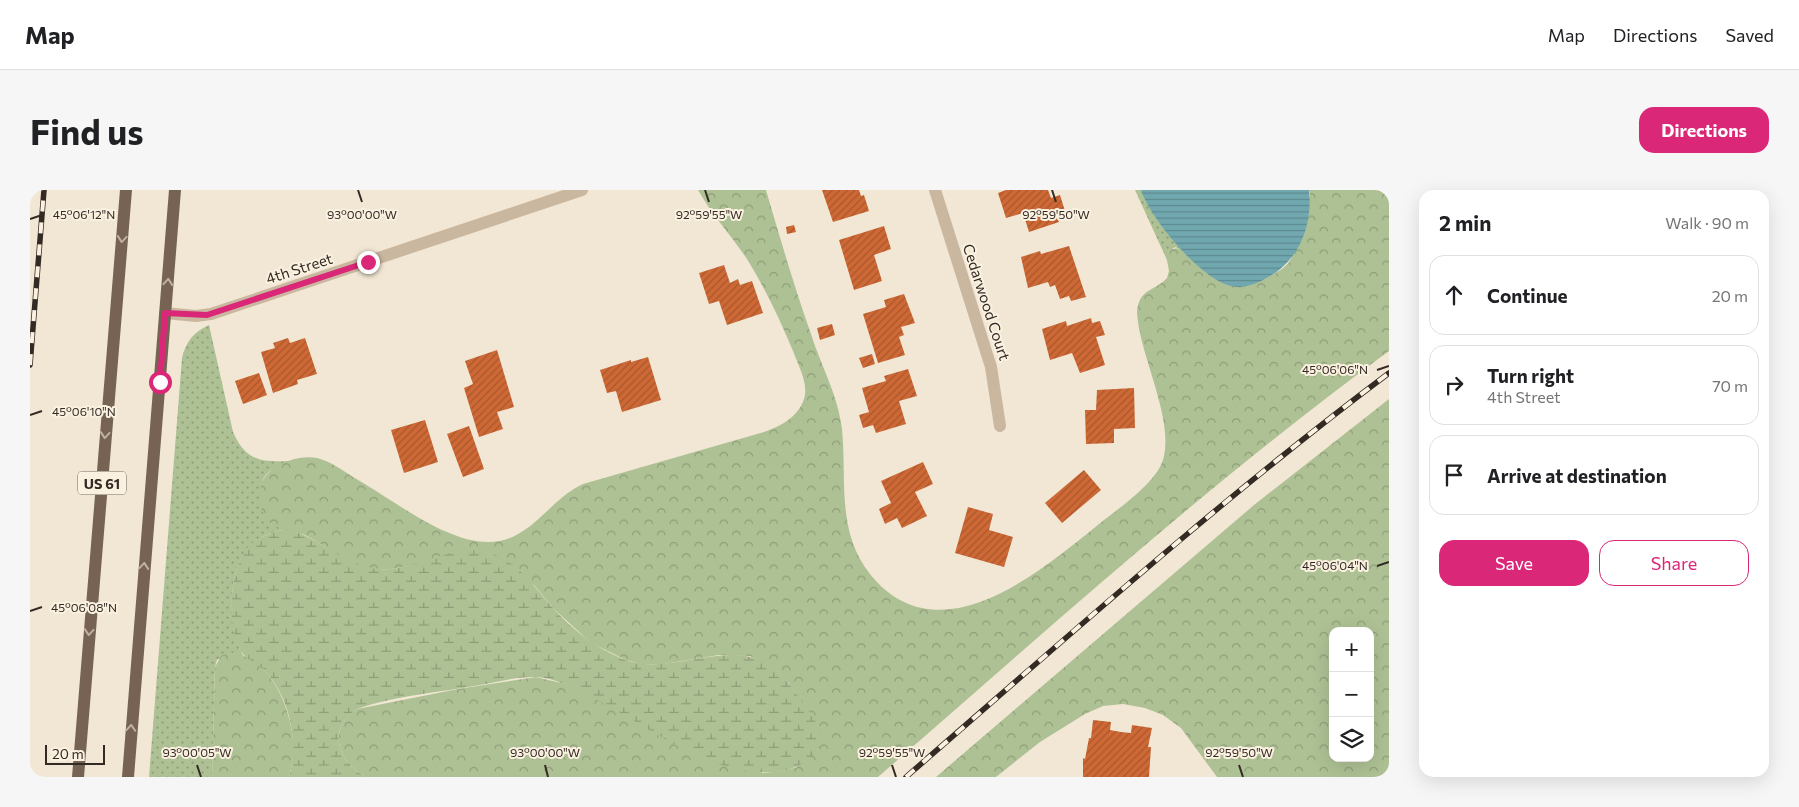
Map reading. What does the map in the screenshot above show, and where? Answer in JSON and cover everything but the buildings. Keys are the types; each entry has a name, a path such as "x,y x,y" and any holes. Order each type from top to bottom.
{"main road":[{"name":"US 61","path":"78,777 126,190"},
{"path":"128,777 175,190"}],"street":[{"name":"4th Street","path":"165,313 196,316 211,314 582,190"},
{"name":"Cedarwood Court","path":"935,190 991,367 1000,426"}],"green space":[{"path":"698,190 766,190 799,298 840,416 845,504 852,540 859,558 870,574 897,598 926,609 957,608 988,599 1019,583 1048,564 1126,503 1145,487 1159,469 1163,460 1165,444 1164,426 1161,406 1139,329 1137,312 1138,304 1144,294 1167,278 1169,271 1166,255 1171,249 1181,248 1209,275 1219,281 1241,286 1253,284 1276,273 1292,257 1310,195 1309,190 1389,190 1389,351 1257,452 1193,505 878,777 366,777 348,763 339,745 341,726 347,717 357,709 458,689 536,677 565,684 604,702 673,743 763,773 783,771 797,767 818,727 789,683 777,671 750,656 719,655 664,664 641,664 626,660 591,643 554,609 534,585 470,551 402,568 374,569 360,566 346,560 307,536 273,525 266,518 261,505 261,486 264,479 275,467 300,458 317,458 336,466 418,517 454,535 488,542 503,540 528,528 559,500 583,484 764,432 790,419 803,402 805,395 805,384 800,367 754,270"},
{"path":"1135,190 1141,190 1159,221 1184,251 1176,247 1170,250 1167,260"},
{"path":"209,325 233,432 238,442 243,449 255,458 270,461 290,461 269,472 264,478 262,485 270,523 287,529 267,535 253,543 242,557 237,570 233,585 232,617 238,646 244,657 232,653 217,660 215,667 212,777 149,777 182,358 191,338"},
{"path":"1389,399 1389,777 1217,777 1181,728 1163,715 1145,708 1123,704 1103,706 1085,714 1040,742 996,777 936,777 1254,505"},
{"path":"287,529 310,538 355,563 380,569 407,566 459,551 473,550 497,556 516,567 569,625 604,650 623,659 642,664 662,664 722,655 741,655 760,660 777,671 794,689 818,726 821,740 820,746 817,752 809,759 793,768 782,771 750,771 725,766 677,746 608,706 568,686 550,679 530,677 402,698 357,709 347,717 341,726 339,745 348,763 366,777 289,777 293,749 290,720 286,706 273,681 264,670 241,652 235,637 232,610 234,581 242,555 249,546 262,537"},
{"path":"227,653 241,655 254,661 265,671 282,697 291,726 294,744 289,777 212,777 215,667 221,656"}],"water":[{"path":"1141,190 1309,190 1309,216 1302,241 1288,262 1263,280 1236,287 1219,281 1206,272 1178,246 1155,216"}],"railway":[{"path":"30,365 44,190"},
{"path":"906,777 1204,520 1389,373"}],"route":[{"path":"160,382 165,313 196,316 207,315 368,262"}]}
